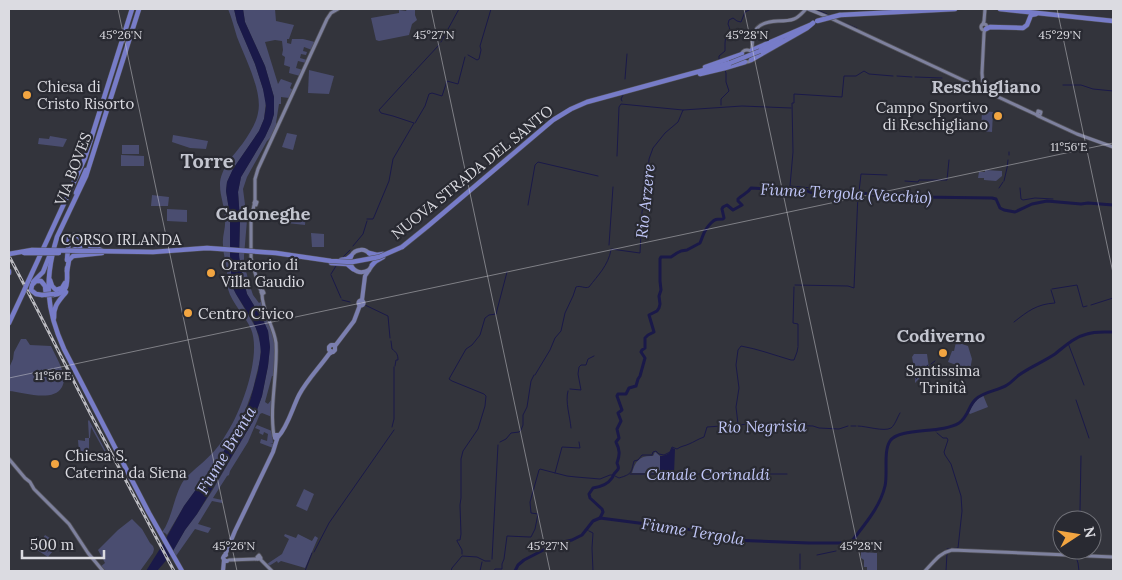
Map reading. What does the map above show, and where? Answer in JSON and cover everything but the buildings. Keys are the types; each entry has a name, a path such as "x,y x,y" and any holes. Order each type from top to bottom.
{"highway":[{"path":"9,323 85,158 131,9"},
{"name":"VIA BOVES","path":"138,9 89,161 51,253 49,299 51,315 60,338 166,548 181,571"},
{"name":"VIA BOVES","path":"138,9 86,176 51,253 44,295 62,348 181,571"},
{"name":"NUOVA STRADA DEL SANTO","path":"234,251 283,254 352,262 378,257 402,247 553,120 587,102 730,63 751,50 815,22 840,14 955,9"},
{"path":"1000,9 1113,21"},
{"path":"1014,10 1027,9"},
{"path":"1033,9 1048,14"},
{"path":"1014,10 1026,13 1029,19"},
{"path":"985,27 1022,28 1027,26 1031,15 1048,14"},
{"path":"751,60 815,22"},
{"path":"671,79 751,50"},
{"path":"671,79 709,72 745,62"},
{"path":"369,253 379,255 397,248 436,220"},
{"path":"371,267 379,259 399,250 414,240 436,220"},
{"path":"51,253 43,272 30,286 30,291 33,294 61,294 65,291 68,260 82,243 77,235"},
{"path":"67,270 68,241 70,236 80,236 92,247 109,251"},
{"name":"CORSO IRLANDA","path":"9,255 32,251 162,252 207,248 234,251"},
{"name":"CORSO IRLANDA","path":"9,255 32,250 72,253 109,251"},
{"path":"51,253 50,276 52,286 56,290 61,289 66,281"},
{"path":"15,254 58,254 64,256 67,270"},
{"path":"283,254 346,264 355,270"},
{"path":"322,260 343,260 351,256"},
{"path":"44,295 36,294 32,290 32,285 36,281 41,281 44,284 49,309"},
{"name":"VIA BOVES","path":"60,338 54,321 54,308 58,300 66,292 66,281"},
{"path":"9,317 24,288"}],"main road":[{"path":"223,571 235,531 270,458 276,437 273,426 273,407 276,344 252,258 255,182 258,169 329,16 338,9"},
{"path":"751,50 742,58 745,62 751,60 753,56 751,50 754,32 762,24 791,20 807,9 981,86 986,91 1077,134 1113,147"},
{"path":"981,86 985,9"},
{"path":"276,437 284,429 303,389 330,352 335,350 335,345 354,321 360,305 364,304 362,300 365,276 373,260 369,253 360,250 351,256 350,261 355,270 363,277 364,283"},
{"path":"355,270 363,272 371,267"},
{"path":"9,459 28,483 68,524 103,571"},
{"path":"925,571 939,555 945,551 952,550 1113,557"},
{"path":"228,558 257,559 272,571"}],"shaded area":[{"path":"228,9 234,9 237,22 255,64 266,102 264,119 259,131 233,169 227,182 226,191 230,216 232,286 256,328 261,346 260,360 253,389 243,417 224,451 184,506 167,535 162,532 184,480 217,448 231,426 248,384 254,353 254,340 251,329 232,300 228,289 223,251 225,215 220,185 222,173 254,125 259,105 256,85"},
{"path":"243,9 275,9 276,21 294,25 287,43 291,44 292,39 315,42 312,50 304,47 303,51 307,52 306,55 301,54 300,58 307,60 306,63 298,61 296,68 303,70 300,76 289,73 290,67 284,65 285,57 282,55 282,41 265,42 278,84 281,79 292,83 290,88 293,90 289,98 281,97 277,124 271,138 267,141 247,177 243,189 247,220 244,263 253,295 259,303 262,301 274,340 276,357 275,376 272,376 265,402 268,404 272,399 272,417 260,414 248,442 213,498 222,500 222,503 212,501 198,524 211,528 208,533 195,529 176,556 173,551 212,491 253,421 262,396 268,366 270,347 268,331 247,294 239,258 240,220 238,192 241,177 271,124 274,114 274,97 265,66 245,22"},
{"path":"407,9 415,9 417,20 412,24 409,35 376,40 371,18 399,13 399,10 406,11"},
{"path":"309,70 334,76 329,94 308,93"},
{"path":"982,111 993,112 992,132 981,131"},
{"path":"287,133 297,135 293,150 282,147"},
{"path":"173,135 208,141 206,149 190,148 172,142"},
{"path":"50,136 67,139 63,147 38,144 39,138 49,139"},
{"path":"122,145 139,145 139,154 122,154"},
{"path":"121,155 144,156 144,166 121,166"},
{"path":"985,170 1002,171 1002,176 996,181 978,178 979,172 985,172"},
{"path":"152,195 169,197 168,206 151,206"},
{"path":"167,209 187,210 187,222 167,221"},
{"path":"288,211 306,213 305,225 287,223"},
{"path":"311,233 324,234 324,247 312,247"},
{"path":"21,339 26,339 30,345 51,346 64,376 63,385 58,392 45,396 9,391 9,368"},
{"path":"956,342 968,346 972,359 970,370 948,362"},
{"path":"914,354 927,354 929,368 915,383 912,357"},
{"path":"983,395 988,407 970,414 974,403"},
{"path":"89,420 107,456 91,427 89,438"},
{"path":"257,425 272,431 273,443 270,443 274,444 273,448 260,443 261,439 267,441 268,434 264,432 263,435 259,433 260,430 255,428"},
{"path":"85,438 89,438 89,452 92,456 82,461 78,440 85,441"},
{"path":"655,452 660,456 660,473 632,473 635,465 641,458 653,456"},
{"path":"304,489 314,494 307,511 296,506"},
{"path":"132,519 142,529 153,546 153,553 140,571 105,571 100,567 105,563 98,550"},
{"path":"285,534 296,538 298,534 312,541 315,536 318,538 305,568 281,561 278,563 277,561 269,566 267,564 282,554 289,539 284,536"},
{"path":"45,535 53,540 47,553 51,549 53,551 48,557 37,550"},
{"path":"861,552 877,553 877,571 867,571 867,567 864,567 864,560 861,558"}],"water":[{"name":"Fiume Brenta","path":"234,9 243,9 245,22 265,66 274,97 274,114 271,124 241,177 238,192 241,269 247,294 268,331 270,347 268,366 262,396 253,421 170,556 157,571 146,571 184,506 224,451 243,417 250,401 261,352 259,336 253,321 232,286 230,216 226,191 227,182 233,169 259,131 264,119 266,106 255,64 237,22"},
{"path":"672,448 675,449 674,473 660,473 660,456 670,452"}],"waterway":[{"path":"441,42 459,9"},
{"path":"468,55 477,60 479,59 480,46 491,9"},
{"name":"Rio Arzere","path":"719,59 719,56 725,51 725,40 730,30 729,20 733,18 741,22 745,12 751,9"},
{"name":"Rio Arzere","path":"815,9 827,14"},
{"name":"Rio Arzere","path":"838,20 857,28"},
{"path":"413,73 439,45"},
{"path":"625,79 627,54"},
{"path":"415,123 425,106 429,94 442,96 447,81 458,84 465,57"},
{"name":"Rio Arzere","path":"721,105 721,99 729,91 725,70"},
{"path":"887,175 861,174 859,192 790,186 793,152 792,103 794,103 794,94 842,97 844,76 856,76 864,71 869,74 893,76"},
{"path":"367,219 373,219 374,217 389,181 393,159 414,123 381,113 379,110 412,74"},
{"path":"897,76 912,77"},
{"path":"915,77 942,78"},
{"name":"Rio Arzere","path":"1063,85 1081,85 1093,89 1113,91"},
{"path":"622,101 623,95"},
{"path":"617,156 619,107 621,104 683,110"},
{"name":"Rio Arzere","path":"611,249 640,253 642,212 649,159 653,148 665,133 678,122 683,110 742,106 791,108"},
{"path":"905,181 947,180 949,160"},
{"path":"1004,181 1008,160"},
{"path":"528,205 535,165 538,162 598,176"},
{"path":"999,188 1003,182"},
{"path":"609,245 613,187"},
{"name":"Fiume Tergola (Vecchio)","path":"600,518 603,512 602,509 590,498 589,494 593,488 608,482 618,469 619,452 616,442 619,438 617,429 621,421 618,413 622,410 617,396 618,394 626,394 629,388 636,386 645,358 641,352 645,348 645,338 654,332 649,315 657,311 660,304 660,259 661,257 671,257 700,243 705,230 711,223 724,218 723,207 727,205 733,210 742,205 738,199 751,188 805,190 813,193 820,191 853,195 862,193 878,196 902,193 919,197 992,198 996,199 1000,208 1015,212 1032,204 1047,201 1113,205"},
{"path":"1020,188 1021,199 1023,200 1035,198 1053,199"},
{"path":"795,285 848,286 854,288 858,194"},
{"path":"353,246 363,234 367,221"},
{"path":"342,258 350,250"},
{"name":"Rio Arzere","path":"535,375 555,338 561,331 565,313 576,287 589,287 605,266 611,250"},
{"path":"331,274 336,266"},
{"path":"462,554 457,541 460,540 461,534 461,459 463,451 478,429 486,396 449,379 466,349 480,335 485,318 496,314 507,272"},
{"path":"331,275 341,298"},
{"name":"Rio Negrisia","path":"1052,289 1077,285 1083,307 1087,306"},
{"path":"794,287 793,323 798,324 798,346"},
{"name":"Rio Negrisia","path":"1014,322 1033,309 1055,303 1051,290"},
{"name":"Rio Negrisia","path":"1091,305 1113,298"},
{"path":"342,300 350,302"},
{"path":"365,305 388,316 390,338"},
{"name":"Fiume Tergola","path":"515,571 524,560 555,544 572,540 582,535 593,521 600,518 693,530 728,540 850,543 872,515 883,494 886,481 886,457 890,441 902,434 942,428 959,423 979,396 1007,385 1023,372 1055,354 1082,335 1093,332 1113,332"},
{"path":"391,341 392,349 398,358 395,366"},
{"path":"1068,343 1084,385"},
{"path":"738,424 736,407 739,388 736,365 738,350 741,346 791,360 794,360 798,347"},
{"path":"570,389 581,390 578,374 579,367 586,365 588,359 594,356"},
{"name":"Rio Negrisia","path":"931,364 935,361"},
{"name":"Rio Negrisia","path":"916,379 928,365"},
{"path":"392,427 394,419 394,367"},
{"name":"Rio Arzere","path":"500,442 511,433 521,430 531,381 534,375"},
{"path":"568,391 567,404 571,428"},
{"path":"1076,400 1089,438"},
{"name":"Rio Negrisia","path":"858,426 888,429 894,425 900,413"},
{"name":"Rio Negrisia","path":"615,476 619,478 629,474 634,461 638,460 642,455 652,455 656,451 664,455 670,452 672,447 677,449 704,437 707,427 750,424 813,426 839,429 848,426"},
{"name":"Rio Negrisia","path":"851,426 856,426"},
{"path":"314,552 329,523 394,430"},
{"path":"937,433 948,440 944,452 951,464 961,496 962,511 958,548 947,549"},
{"path":"555,473 562,447 580,448 579,442"},
{"name":"Rio Arzere","path":"492,559 498,445"},
{"path":"1080,510 1081,456"},
{"name":"Rio Negrisia","path":"494,571 495,569 502,569 507,536 531,537 535,529 538,514 531,513 530,502 540,469 576,477 600,479 612,475"},
{"name":"Canale Corinaldi","path":"630,474 787,474"},
{"path":"589,531 593,533 593,571"},
{"path":"817,555 836,551"},
{"path":"305,571 312,553"},
{"path":"946,571 947,553"},
{"path":"800,554 800,569"},
{"name":"Rio Arzere","path":"451,571 462,556 477,557 490,561"},
{"path":"1077,560 1079,571"},
{"path":"480,571 482,562"}],"railway":[{"path":"9,256 174,571"}],"place":[{"name":"Chiesa di Cristo Risorto","path":"27,95"},
{"name":"Campo Sportivo di Reschigliano","path":"998,116"},
{"name":"Oratorio di Villa Gaudio","path":"211,273"},
{"name":"Centro Civico","path":"188,313"},
{"name":"Santissima Trinità","path":"943,353"},
{"name":"Chiesa S. Caterina da Siena","path":"55,464"}],"district":[{"name":"Reschigliano","path":"986,86"},
{"name":"Torre","path":"207,160"},
{"name":"Cadoneghe","path":"263,213"},
{"name":"Codiverno","path":"941,335"}]}
